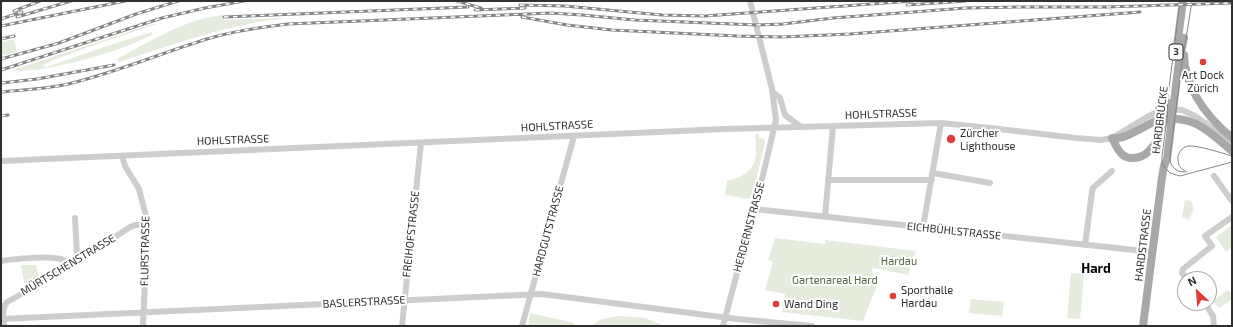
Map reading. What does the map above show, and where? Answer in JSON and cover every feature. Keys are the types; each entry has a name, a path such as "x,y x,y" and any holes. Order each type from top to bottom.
{"main road":[{"name":"HARDBRÜCKE","path":"1164,162 1169,103 1183,1"},
{"name":"HARDBRÜCKE","path":"1164,162 1179,61 1184,38 1188,1"},
{"name":"HARDBRÜCKE","path":"1184,38 1187,76 1195,96 1212,119 1232,138"},
{"name":"HARDBRÜCKE","path":"1112,138 1121,154 1125,157 1133,158 1144,154 1153,145 1161,130 1169,103"},
{"name":"HOHLSTRASSE","path":"1112,138 1120,138 1158,120 1180,119 1187,120 1205,129 1232,151"},
{"name":"HARDSTRASSE","path":"1143,326 1164,162"}],"street":[{"path":"750,1 773,91 780,98 786,115 801,127"},
{"name":"HERDERNSTRASSE","path":"724,326 776,120 773,91"},
{"name":"HOHLSTRASSE","path":"1,161 774,127 941,123 1096,140 1112,138 1152,114 1163,110 1177,109 1186,111 1199,118 1232,145"},
{"path":"924,227 941,123"},
{"path":"825,217 833,126"},
{"name":"HARDGUTSTRASSE","path":"522,326 574,136"},
{"name":"FREIHOFSTRASSE","path":"402,326 421,143"},
{"name":"FLURSTRASSE","path":"122,156 125,166 139,189 145,208 147,225 143,326"},
{"path":"1085,245 1093,188 1112,170"},
{"path":"933,173 990,183"},
{"path":"1214,176 1232,201"},
{"path":"829,180 932,180"},
{"name":"EICHBÜHLSTRASSE","path":"754,209 1153,252"},
{"path":"1182,271 1182,269 1212,246 1205,236 1232,217"},
{"path":"75,218 78,256 80,260"},
{"name":"MÜRTSCHENSTRASSE","path":"2,319 4,306 7,302 80,260 130,226 147,225"},
{"path":"1,261 23,259 59,259 65,261 70,266"},
{"name":"BASLERSTRASSE","path":"2,319 545,294 726,317 812,326"},
{"path":"1211,311 1214,326"},
{"path":"2,319 4,326"}],"green space":[{"path":"223,15 224,20 281,19 219,31 119,62 117,59 155,38 182,26 209,17"},
{"path":"152,24 157,24 103,42 43,65 44,67 47,67 152,32 152,35 114,51 87,59 42,69 10,71"},
{"path":"14,39 17,52 1,56 1,42"},
{"path":"755,134 759,134 759,138 764,139 765,143 752,197 748,199 725,195 727,181 743,175 752,167 756,146"},
{"path":"1185,200 1191,201 1194,208 1189,220 1182,217"},
{"path":"1232,225 1232,248 1226,252 1216,237"},
{"name":"Gartenareal Hard","path":"775,238 825,244 825,240 916,251 908,275 875,268 872,269 876,288 863,321 782,312 785,294 765,290 773,262 768,260"},
{"path":"21,265 36,265 39,280 25,287"},
{"path":"1071,273 1084,274 1080,319 1067,318"},
{"path":"1228,290 1232,295 1232,299 1219,308 1217,306 1217,298"},
{"path":"971,299 1004,302 1002,316 969,313"},
{"path":"530,313 574,323 574,326 528,326"},
{"path":"619,316 646,318 664,326 590,326 602,319"}],"tram line":[{"path":"1180,1 1168,96 1162,164 1170,173 1180,176 1232,162"},
{"path":"1185,172 1176,170 1172,166 1170,157 1181,70 1192,1"},
{"path":"1187,172 1181,168 1178,158 1182,149 1188,146 1232,156"}],"railway":[{"path":"14,11 40,1"},
{"path":"17,17 71,1"},
{"path":"1,26 125,1"},
{"path":"1,59 59,43 136,14 178,1"},
{"path":"1,70 162,18 244,1"},
{"path":"457,1 481,8"},
{"path":"520,5 565,6 662,15 705,16 913,1"},
{"path":"907,5 966,1"},
{"path":"1,92 60,86 103,74 217,36 268,26 288,24 551,13 635,20 757,25 966,8 1106,7 1232,3"},
{"path":"224,17 468,7"},
{"path":"475,10 525,8"},
{"path":"1,19 22,12"},
{"path":"522,17 567,25 612,30 782,37 850,34 1140,12"},
{"path":"1,39 14,36"},
{"path":"1,83 37,79 114,65"},
{"path":"1,116 8,115"}],"place":[{"name":"Art Dock Zürich","path":"1203,62"},
{"name":"Zürcher Lighthouse","path":"951,139"},
{"name":"Sporthalle Hardau","path":"893,296"},
{"name":"Wand Ding","path":"776,304"}],"district":[{"name":"Hard","path":"1096,269"}],"park label":[{"name":"Hardau","path":"899,261"}]}
